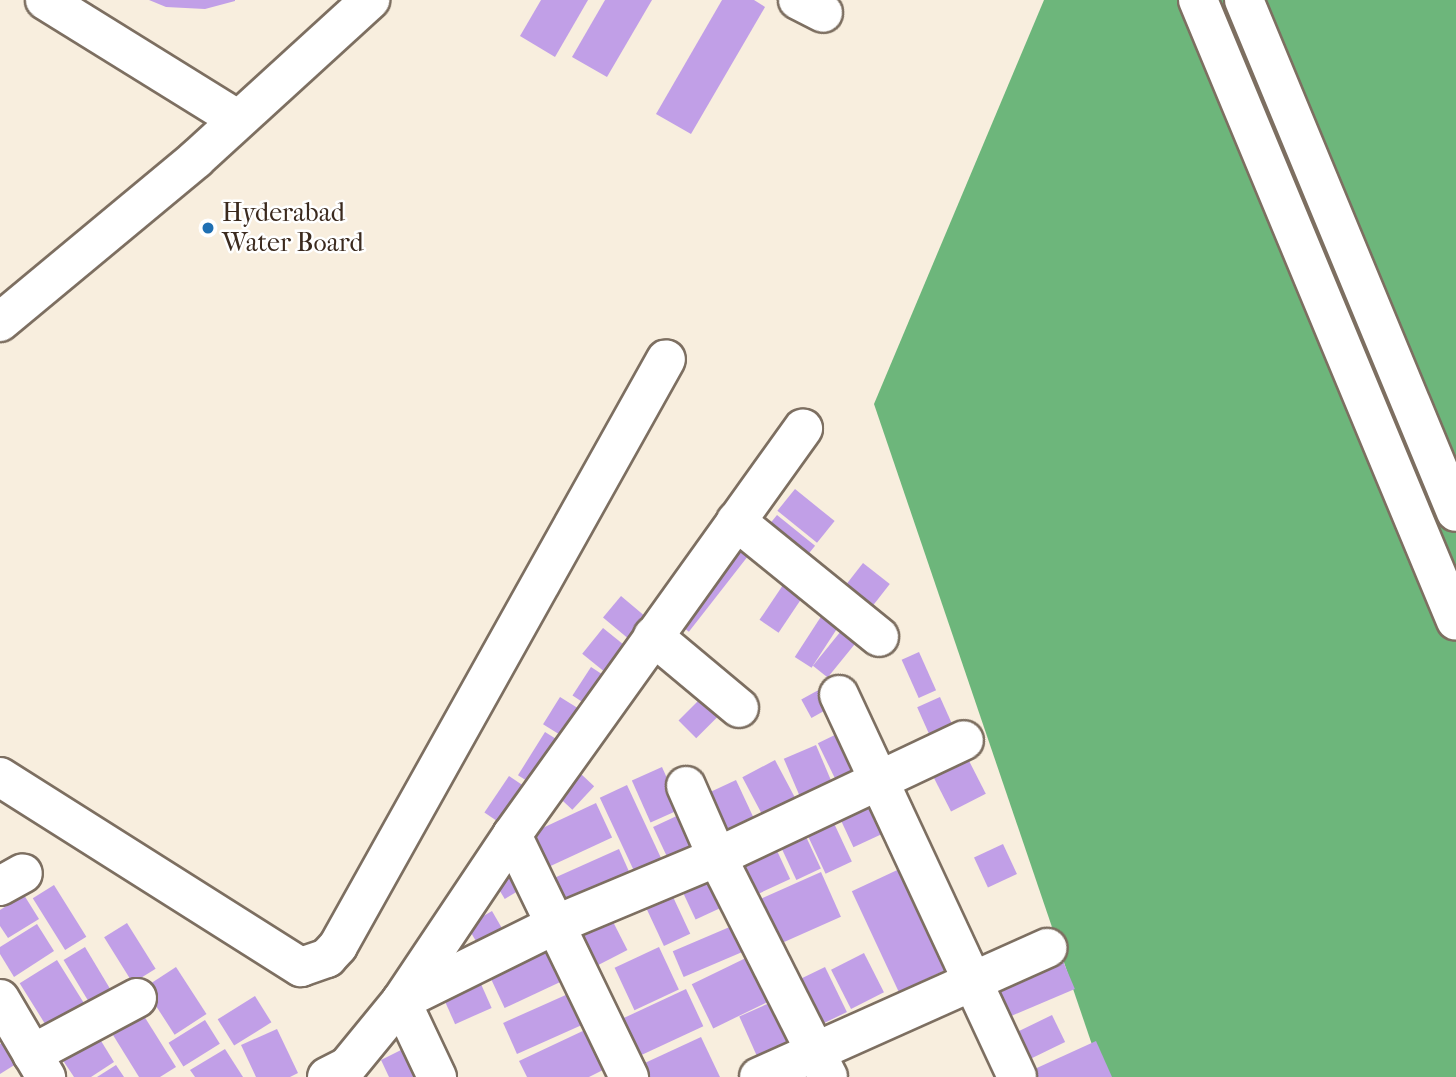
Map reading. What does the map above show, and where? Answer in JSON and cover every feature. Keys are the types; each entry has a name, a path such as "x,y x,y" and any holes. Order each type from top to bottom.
{"street":[{"path":"45,0 237,119"},
{"path":"0,322 196,159 370,0"},
{"path":"1198,0 1456,621"},
{"path":"1244,0 1456,512"},
{"path":"0,777 301,967 327,957 345,934 666,359"},
{"path":"327,1077 347,1067 401,1001 512,835 803,429"},
{"path":"736,521 879,637"},
{"path":"653,636 739,708"},
{"path":"839,695 880,778 1017,1077"},
{"path":"401,1001 557,925 717,857 964,740"},
{"path":"686,786 717,857 822,1064"},
{"path":"512,835 629,1077"},
{"path":"759,1077 822,1064 974,982 1048,948"},
{"path":"0,999 39,1065 137,999"},
{"path":"401,1001 438,1077"}],"green space":[{"path":"1044,0 1456,0 1456,1077 1103,1077 874,404"}],"building":[{"path":"149,0 235,1 205,9 166,7"},
{"path":"541,0 588,0 555,57 520,36"},
{"path":"605,0 652,0 607,77 572,57"},
{"path":"722,0 754,0 765,7 691,134 656,114"},
{"path":"795,489 835,521 817,543 777,511"},
{"path":"777,515 815,546 799,566 761,535"},
{"path":"734,535 753,550 689,632 670,617"},
{"path":"863,563 890,584 865,615 838,595"},
{"path":"783,585 802,598 779,633 760,620"},
{"path":"621,596 655,625 637,646 603,617"},
{"path":"822,615 839,626 812,668 795,657"},
{"path":"845,626 860,638 828,678 813,666"},
{"path":"603,628 636,655 616,681 582,654"},
{"path":"919,652 936,690 919,698 902,660"},
{"path":"591,667 614,682 595,710 572,696"},
{"path":"824,687 834,705 811,718 801,700"},
{"path":"704,695 722,713 696,738 679,720"},
{"path":"560,697 591,716 574,743 543,724"},
{"path":"940,697 957,735 934,746 917,707"},
{"path":"843,731 864,775 839,787 818,743"},
{"path":"545,732 567,746 540,789 518,775"},
{"path":"816,745 835,789 803,803 784,759"},
{"path":"964,751 986,794 951,811 929,769"},
{"path":"775,760 798,804 766,822 742,777"},
{"path":"662,767 681,809 651,822 632,780"},
{"path":"581,774 594,786 572,810 559,797"},
{"path":"509,776 534,793 509,829 484,812"},
{"path":"736,780 758,828 723,845 701,796"},
{"path":"627,785 665,866 637,878 600,798"},
{"path":"872,790 891,830 853,847 835,807"},
{"path":"596,803 612,837 550,867 533,832"},
{"path":"683,813 700,850 670,864 653,827"},
{"path":"832,819 852,862 826,874 806,831"},
{"path":"801,826 821,869 796,880 777,837"},
{"path":"772,840 790,879 754,896 736,857"},
{"path":"1003,844 1017,874 988,887 974,858"},
{"path":"619,849 632,878 567,907 554,878"},
{"path":"711,865 729,904 696,920 677,881"},
{"path":"908,865 955,966 899,992 852,891"},
{"path":"520,870 529,885 505,899 496,884"},
{"path":"821,872 841,917 775,946 755,901"},
{"path":"667,884 690,934 664,946 641,896"},
{"path":"54,885 86,937 65,950 33,898"},
{"path":"24,895 39,919 8,938 0,926 0,910"},
{"path":"607,910 627,950 594,967 574,927"},
{"path":"492,911 507,937 482,951 467,926"},
{"path":"127,923 156,969 133,983 104,937"},
{"path":"739,923 750,949 684,977 673,951"},
{"path":"37,924 54,951 14,977 0,954 0,947"},
{"path":"550,935 570,978 505,1008 485,965"},
{"path":"85,947 116,998 94,1011 64,960"},
{"path":"659,947 679,990 634,1010 615,968"},
{"path":"864,953 884,992 851,1009 831,970"},
{"path":"1060,954 1075,989 1007,1018 992,983"},
{"path":"752,955 773,999 713,1028 692,984"},
{"path":"57,960 90,1013 53,1036 20,983"},
{"path":"176,967 206,1014 175,1035 144,988"},
{"path":"825,967 847,1012 815,1027 794,982"},
{"path":"477,975 492,1008 455,1024 440,991"},
{"path":"686,989 703,1026 637,1057 620,1020"},
{"path":"568,994 582,1025 517,1054 503,1023"},
{"path":"255,996 271,1022 234,1046 218,1019"},
{"path":"774,1001 793,1043 758,1058 739,1016"},
{"path":"1052,1015 1065,1042 1027,1061 1013,1034"},
{"path":"144,1016 176,1067 160,1077 139,1077 113,1035"},
{"path":"205,1020 220,1044 183,1067 169,1043"},
{"path":"277,1029 298,1073 290,1077 256,1077 241,1045"},
{"path":"587,1029 605,1069 589,1077 527,1077 519,1061"},
{"path":"98,1036 114,1062 91,1077 74,1077 62,1059"},
{"path":"11,1037 24,1059 0,1074 0,1044"},
{"path":"701,1037 720,1077 639,1077 634,1068"},
{"path":"1096,1041 1112,1077 1030,1077 1028,1072"},
{"path":"405,1048 418,1077 389,1077 381,1060"},
{"path":"225,1049 243,1077 195,1077 190,1070"},
{"path":"116,1065 124,1077 97,1077"}],"place":[{"name":"Hyderabad Water Board","path":"208,228"}]}
